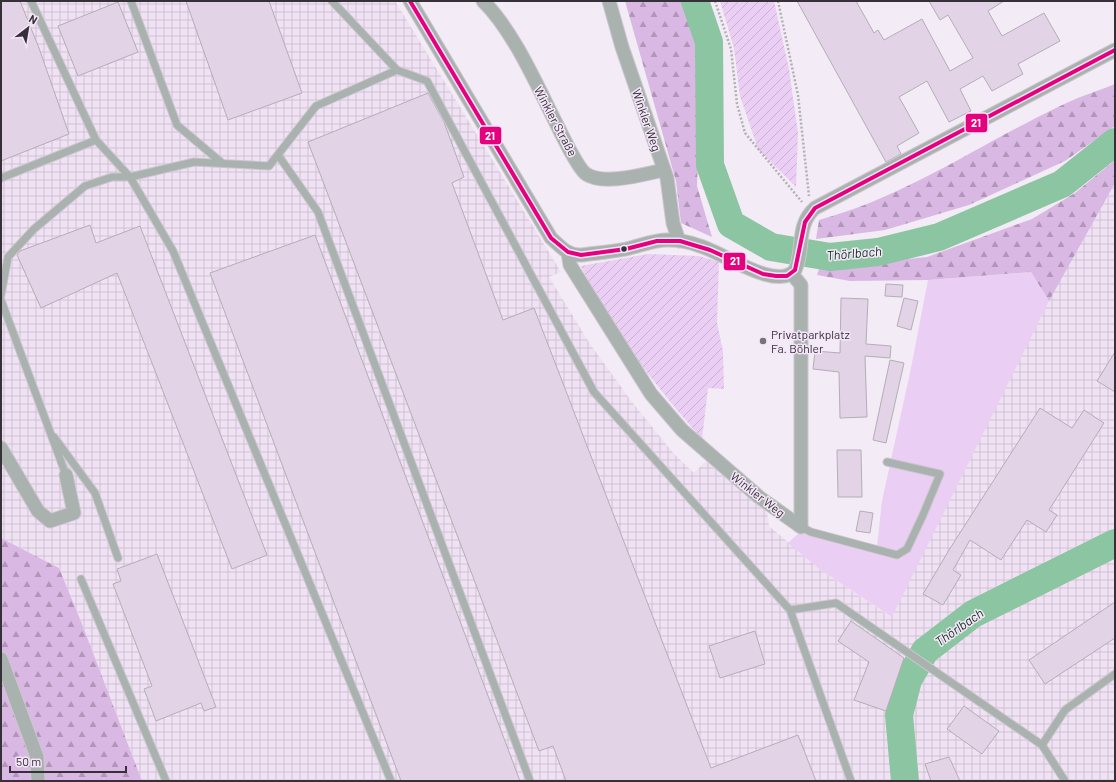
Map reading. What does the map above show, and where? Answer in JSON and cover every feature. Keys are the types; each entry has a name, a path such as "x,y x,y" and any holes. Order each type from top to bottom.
{"street":[{"path":"410,1 551,238 568,253 574,256 625,249 666,240 679,241 701,246 762,274 778,278 785,277 794,270 802,227 809,206 1115,50"},
{"name":"Winkler Straße","path":"483,1 496,14 534,80 570,149 586,174 608,180 664,170"},
{"name":"Winkler Weg","path":"609,1 622,47 664,170 673,223 679,241"},
{"name":"Winkler Weg","path":"568,253 570,265 656,400 682,430 713,458 759,497 801,527"},
{"name":"Winkler Weg","path":"794,270 801,285 801,527"},
{"path":"1,448 38,510 50,521 74,513 66,475"},
{"path":"1,659 37,757 38,781"}],"lane":[{"path":"31,1 96,140 130,177 174,251 391,781"},
{"path":"131,1 176,125 222,163"},
{"path":"332,1 397,70 427,80 594,392 790,610 851,781"},
{"path":"1,295 8,257 34,229 85,186 112,177 130,177 194,162 269,166 316,106 397,70"},
{"path":"1,178 96,140"},
{"path":"278,154 318,212 530,781"},
{"path":"1,300 66,475"},
{"path":"50,430 95,492 118,558"},
{"path":"801,527 811,532 896,555 904,551 923,515 940,474 887,462"},
{"path":"81,579 166,781"},
{"path":"790,610 836,603 1042,745 1065,781"},
{"path":"1042,745 1065,710 1115,674"}],"path":[{"path":"715,1 731,49 737,104 745,133 809,206"},
{"path":"778,1 798,95 809,206"}],"shaded area":[{"path":"1,1 395,1 561,272 549,277 590,344 632,402 674,454 694,473 706,461 767,511 769,526 822,571 891,617 1055,288 1115,183 1115,781 142,781 59,568 1,538"},
{"path":"720,1 774,1 789,69 798,133 796,187 758,149 740,96 734,48"},
{"path":"648,254 699,256 719,262 717,323 723,351 724,389 708,388 702,439 651,378 620,335 593,290 581,266"},
{"path":"1031,272 1049,301 892,617 822,571 788,543 799,533 877,547 882,501 911,368 928,280"}],"green space":[{"path":"625,1 687,1 695,27 704,110 698,155 697,186 712,237 681,223 676,181"},
{"path":"1115,84 1115,126 1065,161 969,205 885,230 816,239 819,220 851,210 881,198 940,170 1063,104"},
{"path":"1115,160 1115,183 1049,301 1031,272 928,280 850,281 817,275 819,269 830,267 927,257 1032,219 1075,193"},
{"path":"1,538 59,568 142,781 1,781"}],"building":[{"path":"1,1 20,1 39,48 69,134 1,161"},
{"path":"186,1 269,1 302,93 228,120"},
{"path":"797,1 856,1 874,33 878,30 884,40 922,19 950,71 973,58 948,15 940,20 929,1 1004,1 988,11 1002,36 1044,13 1060,41 1018,64 1023,74 992,91 983,76 960,89 971,111 949,122 927,81 899,97 919,133 897,146 901,154 886,162"},
{"path":"118,2 138,52 78,76 58,26"},
{"path":"428,93 444,122 464,177 452,183 503,320 534,308 711,768 798,735 816,781 566,781 553,746 539,751 308,142"},
{"path":"90,225 96,243 140,226 267,555 232,569 117,273 41,308 17,255 20,251"},
{"path":"315,235 520,781 401,781 210,273"},
{"path":"886,284 903,285 902,297 885,296"},
{"path":"841,298 868,299 866,344 891,346 890,358 865,356 867,417 840,418 839,372 813,369 815,351 840,353"},
{"path":"904,298 918,301 911,330 897,326"},
{"path":"1115,352 1115,392 1097,381"},
{"path":"890,360 904,363 886,443 873,440"},
{"path":"1040,408 1072,428 1084,410 1104,423 1049,510 1057,515 1046,532 1027,520 1001,560 970,540 953,570 961,575 943,605 923,594 949,550"},
{"path":"837,450 861,450 862,497 838,497"},
{"path":"860,511 873,513 870,533 856,531"},
{"path":"157,554 216,707 204,711 201,703 156,721 144,689 152,686 113,584 121,581 117,569"},
{"path":"1115,602 1115,638 1045,684 1029,660"},
{"path":"851,621 904,658 886,711 854,700 869,662 838,641"},
{"path":"755,631 765,664 720,678 709,646"},
{"path":"964,706 999,731 982,754 947,729"},
{"path":"949,757 960,781 931,781 925,764"}],"waterway":[{"name":"Thörlbach","path":"695,1 709,42 710,165 731,224 771,247 830,257 878,252 939,237 1062,184 1115,142"},
{"name":"Thörlbach","path":"905,781 899,715 908,680 925,651 973,614 1115,543"}],"transit line":[{"name":"21","path":"410,1 551,238 568,252 581,255 626,249 657,241 680,241 710,250 763,274 776,276 787,276 795,270 805,222 815,208 1115,50"}],"place":[{"name":"Privatparkplatz Fa. Böhler","path":"763,341"}]}
